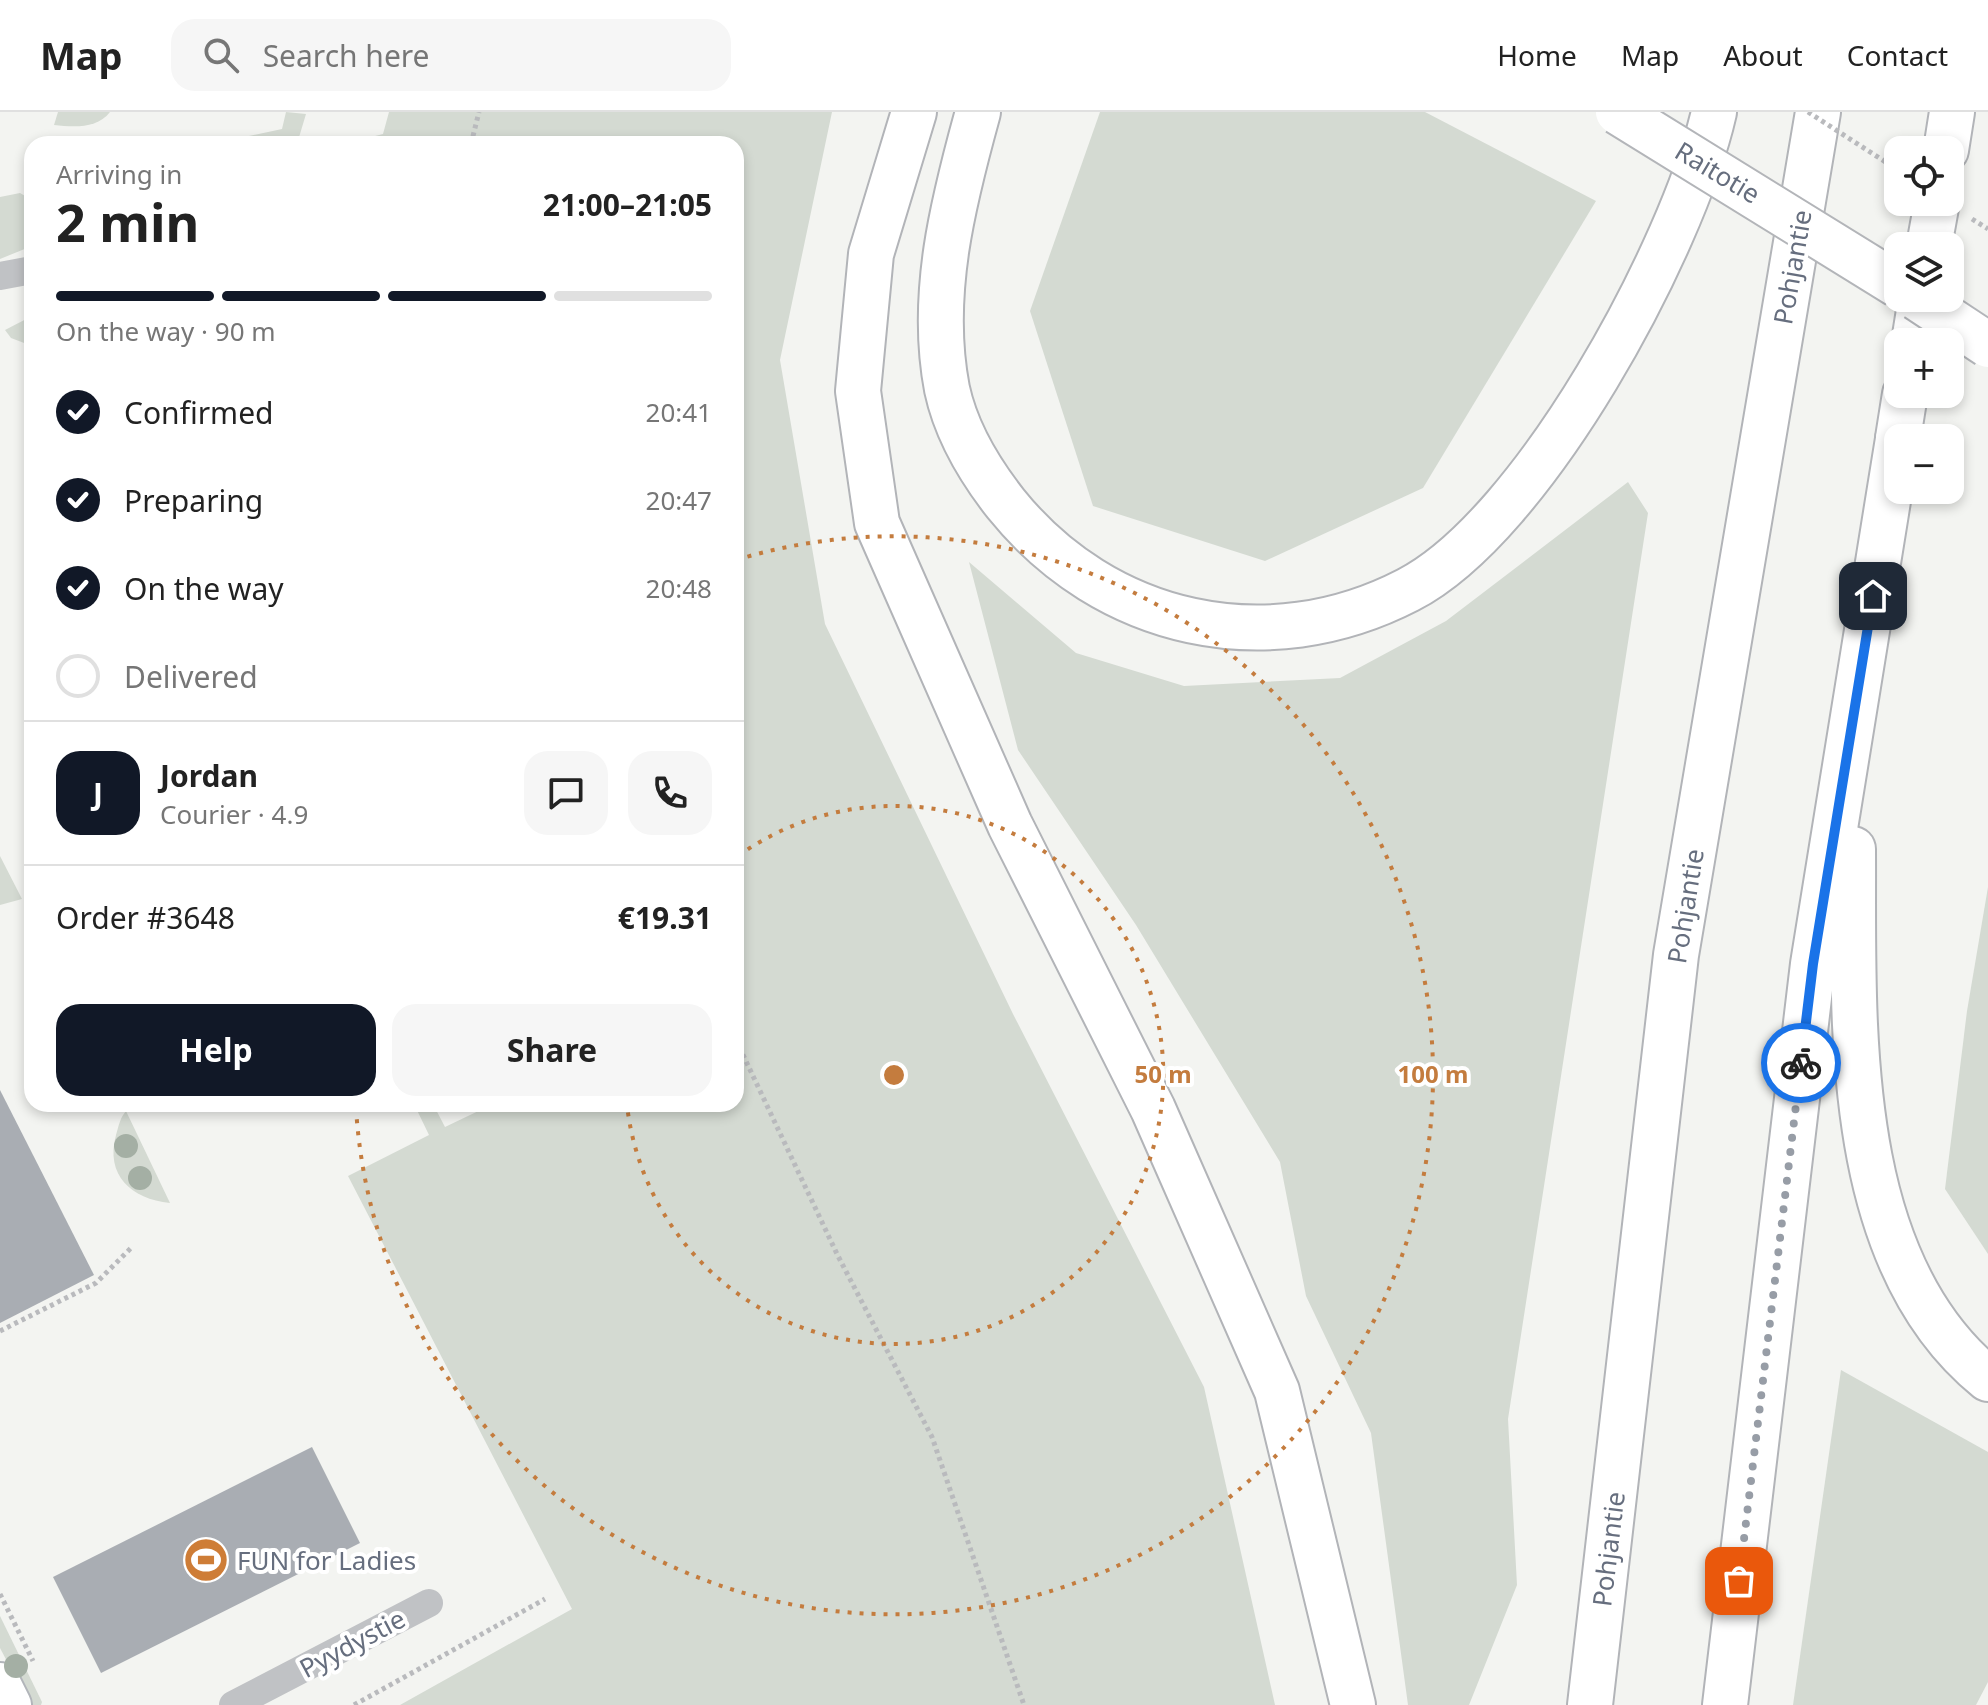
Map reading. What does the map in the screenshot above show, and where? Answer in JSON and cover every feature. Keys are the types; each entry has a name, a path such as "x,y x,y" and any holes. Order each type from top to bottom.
{"main road":[{"path":"914,112 871,254 858,391 877,523 1010,825 1153,1109 1277,1391 1353,1705"},
{"path":"978,112 946,242 941,341 948,393 964,437 988,481 1034,538 1079,575 1126,601 1165,616 1202,624 1298,626 1352,613 1409,590 1452,561 1494,519 1543,460 1585,397 1667,242 1690,187 1714,112"},
{"name":"Raitotie","path":"1618,112 1884,276"},
{"name":"Pohjantie","path":"1590,1705 1676,955 1818,112"},
{"path":"1948,136 1952,112"},
{"path":"1940,312 1988,345"},
{"path":"1725,1705 1813,964 1887,504"},
{"path":"1852,722 1854,985 1860,1108 1884,1213 1914,1288 1965,1360 1988,1379"}],"street":[{"path":"0,276 24,272"},
{"name":"Pyydystie","path":"233,1705 429,1603"},
{"path":"0,1683 11,1705"}],"path":[{"path":"473,136 479,112"},
{"path":"1808,112 1884,161"},
{"path":"744,1057 837,1254 932,1437 1024,1705"},
{"path":"0,1331 96,1283 133,1246"},
{"path":"0,1594 34,1663"},
{"path":"354,1705 545,1599"}],"shaded area":[{"path":"58,112 110,112 92,124 77,126 54,125"},
{"path":"286,112 306,114 299,136 249,136 282,129"},
{"path":"389,112 832,112 780,360 825,624 1013,1014 1204,1387 1275,1705 400,1705 572,1609 348,1176 429,1135 418,1112 437,1112 445,1127 476,1112 744,1112 744,136 375,136 383,134"},
{"path":"1100,112 1425,112 1596,201 1423,488 1265,561 1093,506 1030,311"},
{"path":"20,193 24,195 24,249 0,259 0,197"},
{"path":"24,320 24,343 11,338 5,330"},
{"path":"1628,482 1648,513 1508,1419 1517,1585 1469,1705 1408,1705 1371,1433 1306,1296 1280,1162 1136,925 1018,750 969,562 1076,653 1184,686 1340,678 1446,621"},
{"path":"0,856 22,899 0,905"},
{"path":"1988,887 1988,1254 1945,1189 1967,1011"},
{"path":"126,1112 170,1203 156,1201 133,1190 118,1173 114,1149 122,1116"},
{"path":"1841,1370 1988,1452 1988,1682 1976,1705 1793,1705"},
{"path":"0,1616 41,1705 30,1705 0,1648"}],"building":[{"path":"0,1090 94,1275 0,1323"},
{"name":"FUN for Ladies","path":"312,1447 360,1543 101,1673 53,1577"}],"way so far":[{"path":"1739,1581 1801,1063"}],"place":[{"name":"FUN for Ladies","path":"206,1560"}],"route":[{"path":"1801,1063 1813,964 1873,596"}]}
